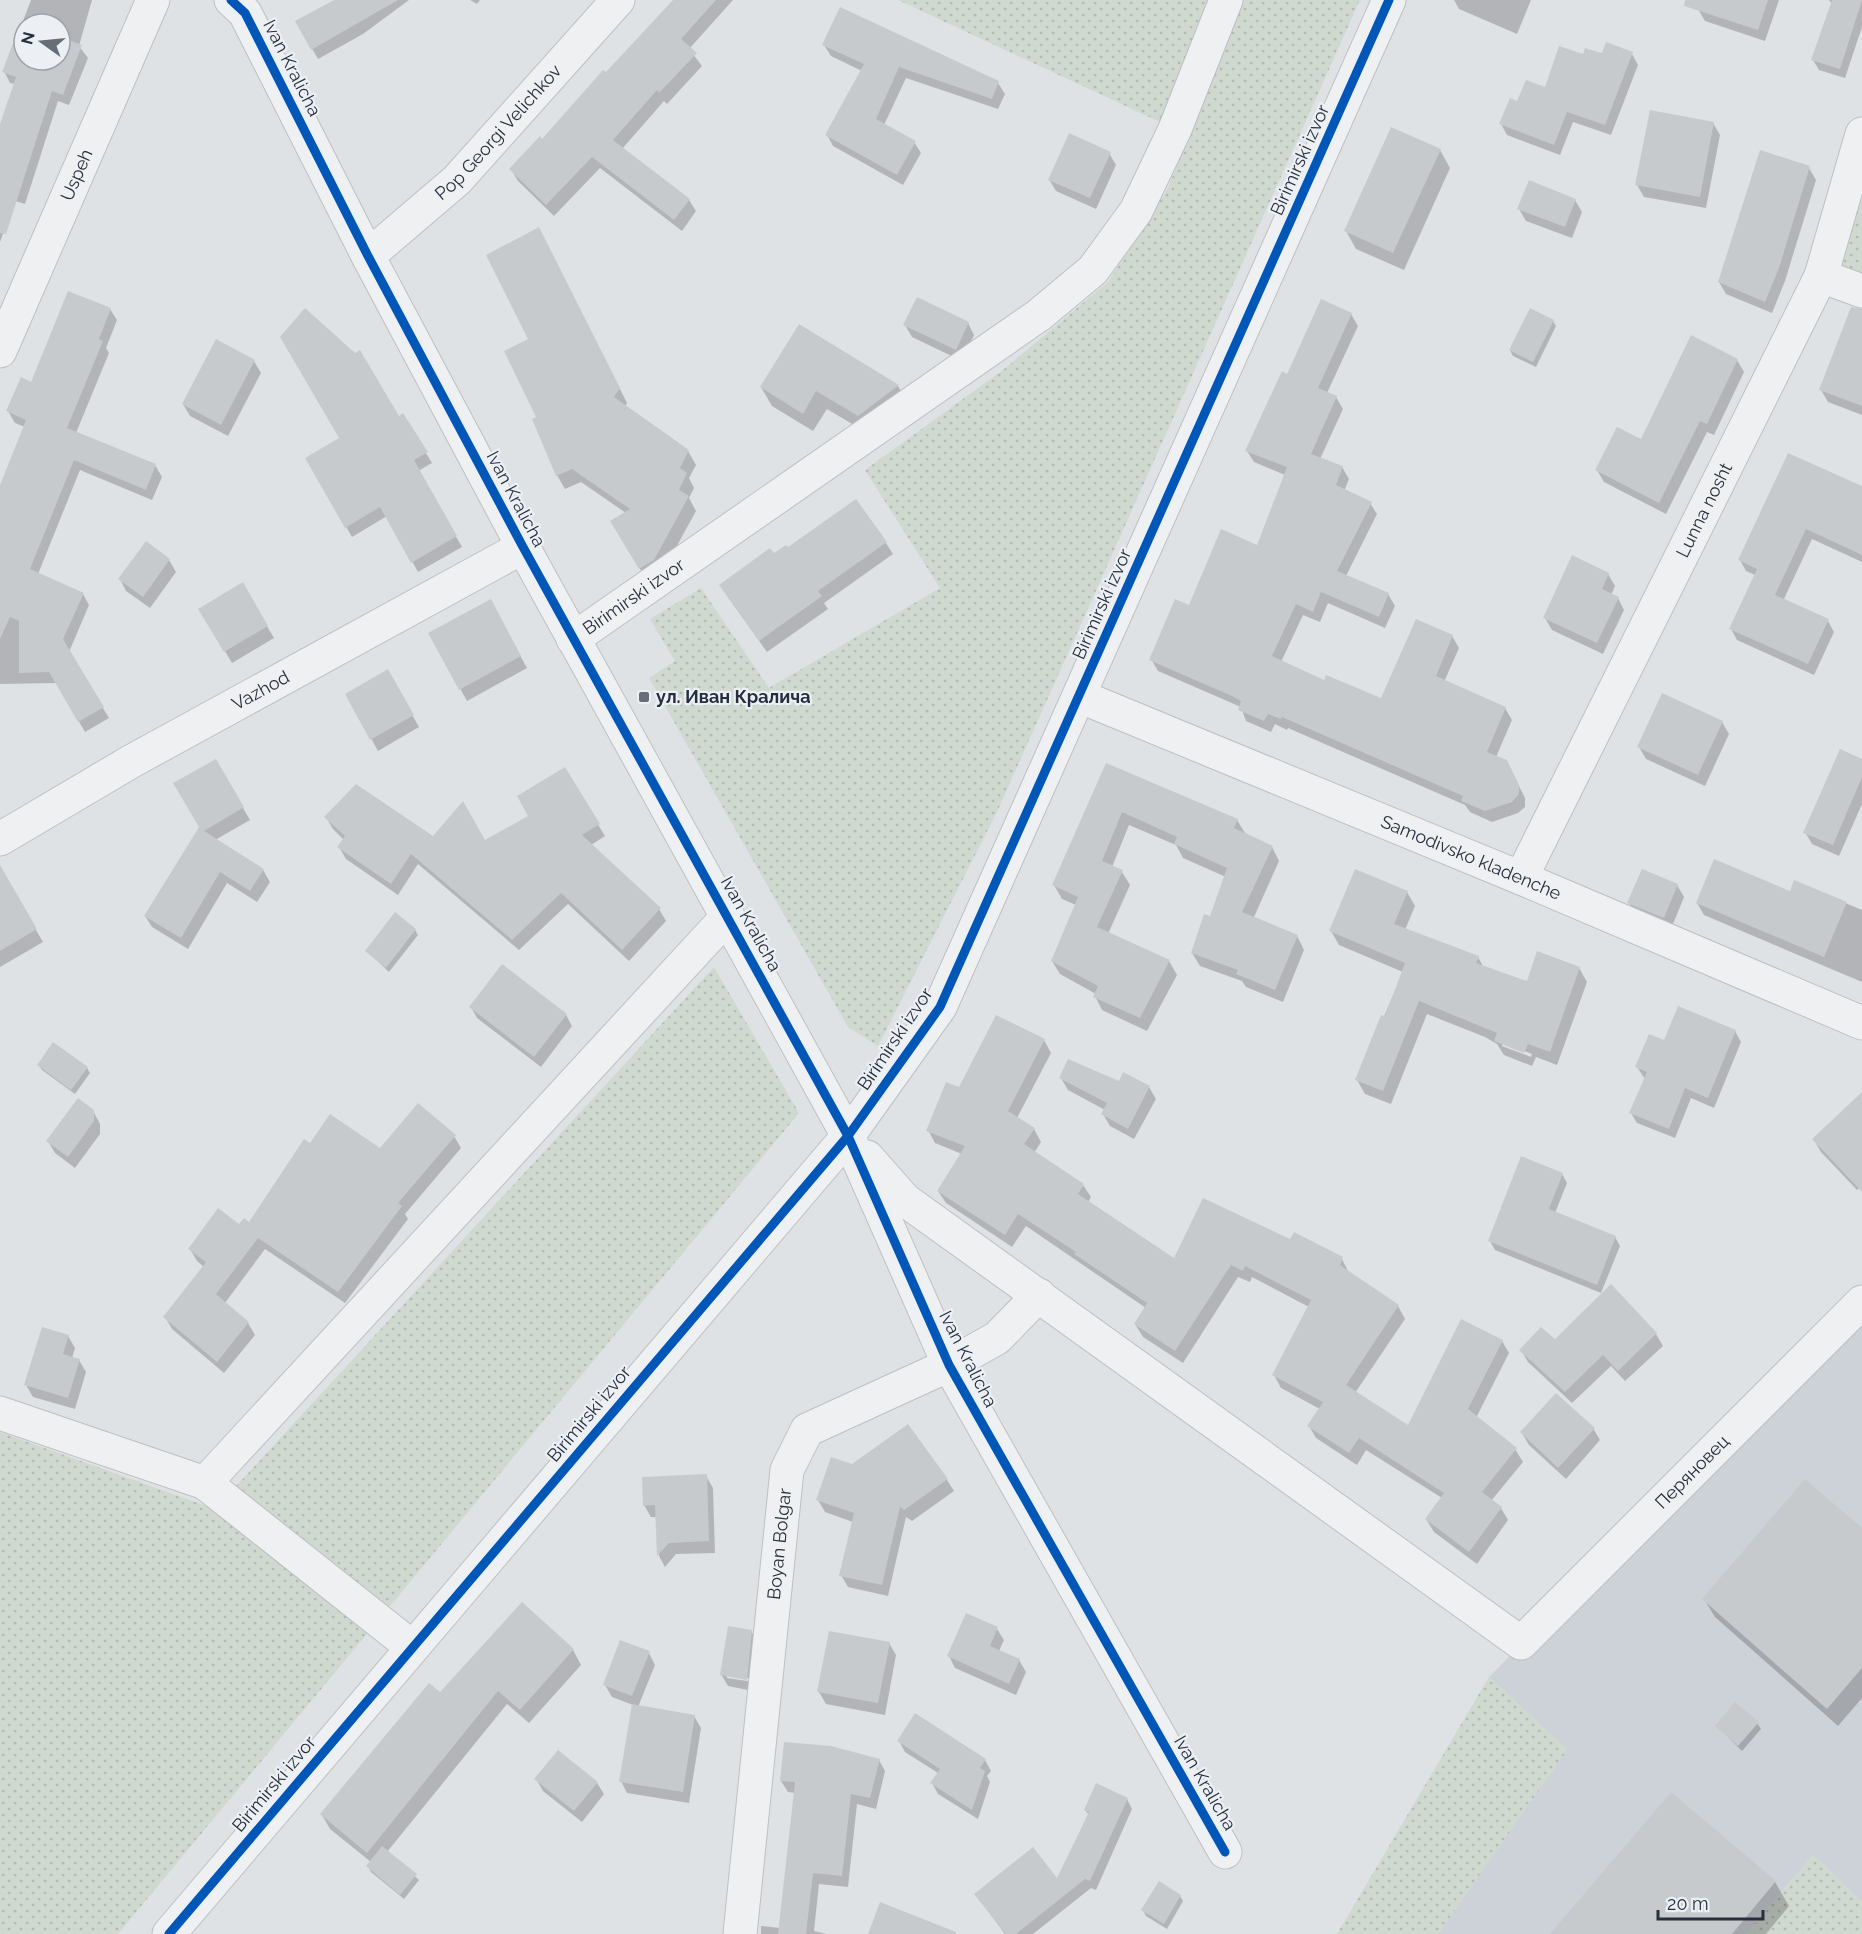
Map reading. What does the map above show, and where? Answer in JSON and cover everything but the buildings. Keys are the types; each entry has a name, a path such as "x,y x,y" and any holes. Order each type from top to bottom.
{"street":[{"name":"Uspeh","path":"0,351 153,0"},
{"name":"Pop Georgi Velichkov","path":"368,256 457,180 618,0"},
{"name":"Birimirski izvor","path":"573,639 1039,315 1093,270 1136,211 1175,129 1226,0"},
{"name":"Birimirski izvor","path":"168,1934 848,1136 940,1007 1389,0"},
{"name":"Ivan Kralicha","path":"242,4 368,256 523,547 848,1136 949,1365 1225,1852"},
{"name":"Lunna nosht","path":"1521,878 1821,276 1862,134"},
{"path":"1821,276 1862,291"},
{"name":"Vazhod","path":"0,839 132,761 523,547"},
{"name":"Samodivsko kladenche","path":"1079,696 1521,878 1862,1023"},
{"path":"205,1483 728,916"},
{"name":"Ivan Kralicha","path":"848,1136 905,1200 1521,1643"},
{"name":"Boyan Bolgar","path":"740,1934 787,1470 807,1430 949,1365 997,1338 1040,1295"},
{"name":"Перяновец","path":"1521,1643 1862,1302"},
{"path":"0,1413 205,1483 412,1647"}],"shaded area":[{"path":"898,0 1226,0 1175,129"},
{"path":"1242,0 1360,0 997,812 878,1046 848,1027 649,678 675,661 650,619 701,588 769,688 940,588 865,470 1003,370 1108,282 1167,190"},
{"path":"1862,134 1862,291 1821,276"},
{"path":"714,967 799,1113 118,1934 0,1934 0,1432 215,1509"},
{"path":"1862,1302 1862,1902 1813,1855 1746,1934 1438,1934 1567,1749 1489,1677"},
{"path":"1489,1677 1568,1749 1438,1934 1337,1934"},
{"path":"1813,1855 1862,1902 1862,1934 1746,1934"}],"cycle path":[{"path":"231,0 245,13 368,256 523,547 848,1136 949,1365 1225,1852"},
{"path":"169,1934 848,1136 940,1007 1389,0"}],"place":[{"name":"ул. Иван Кралича","path":"644,697"}]}
